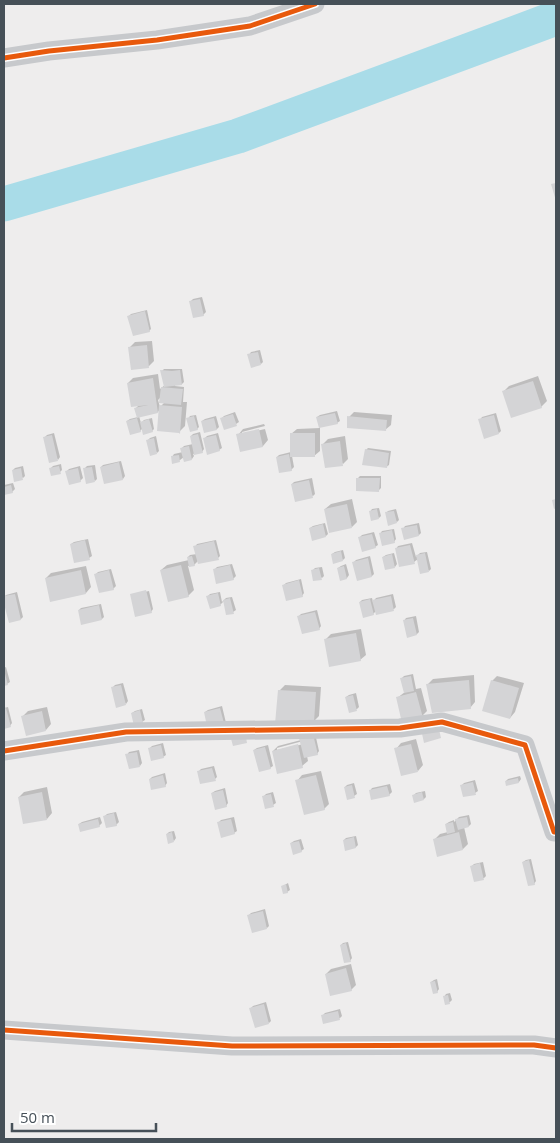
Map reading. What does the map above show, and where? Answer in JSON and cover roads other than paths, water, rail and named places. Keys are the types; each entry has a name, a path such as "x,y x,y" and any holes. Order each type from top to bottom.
{"street":[{"path":"4,58 49,50 158,40 250,26 315,4"},
{"path":"4,750 126,732 400,728 442,722 525,745 554,832 556,832"},
{"path":"4,1030 232,1046 534,1045 556,1048"}],"waterway":[{"path":"4,204 238,136 556,18"}]}
